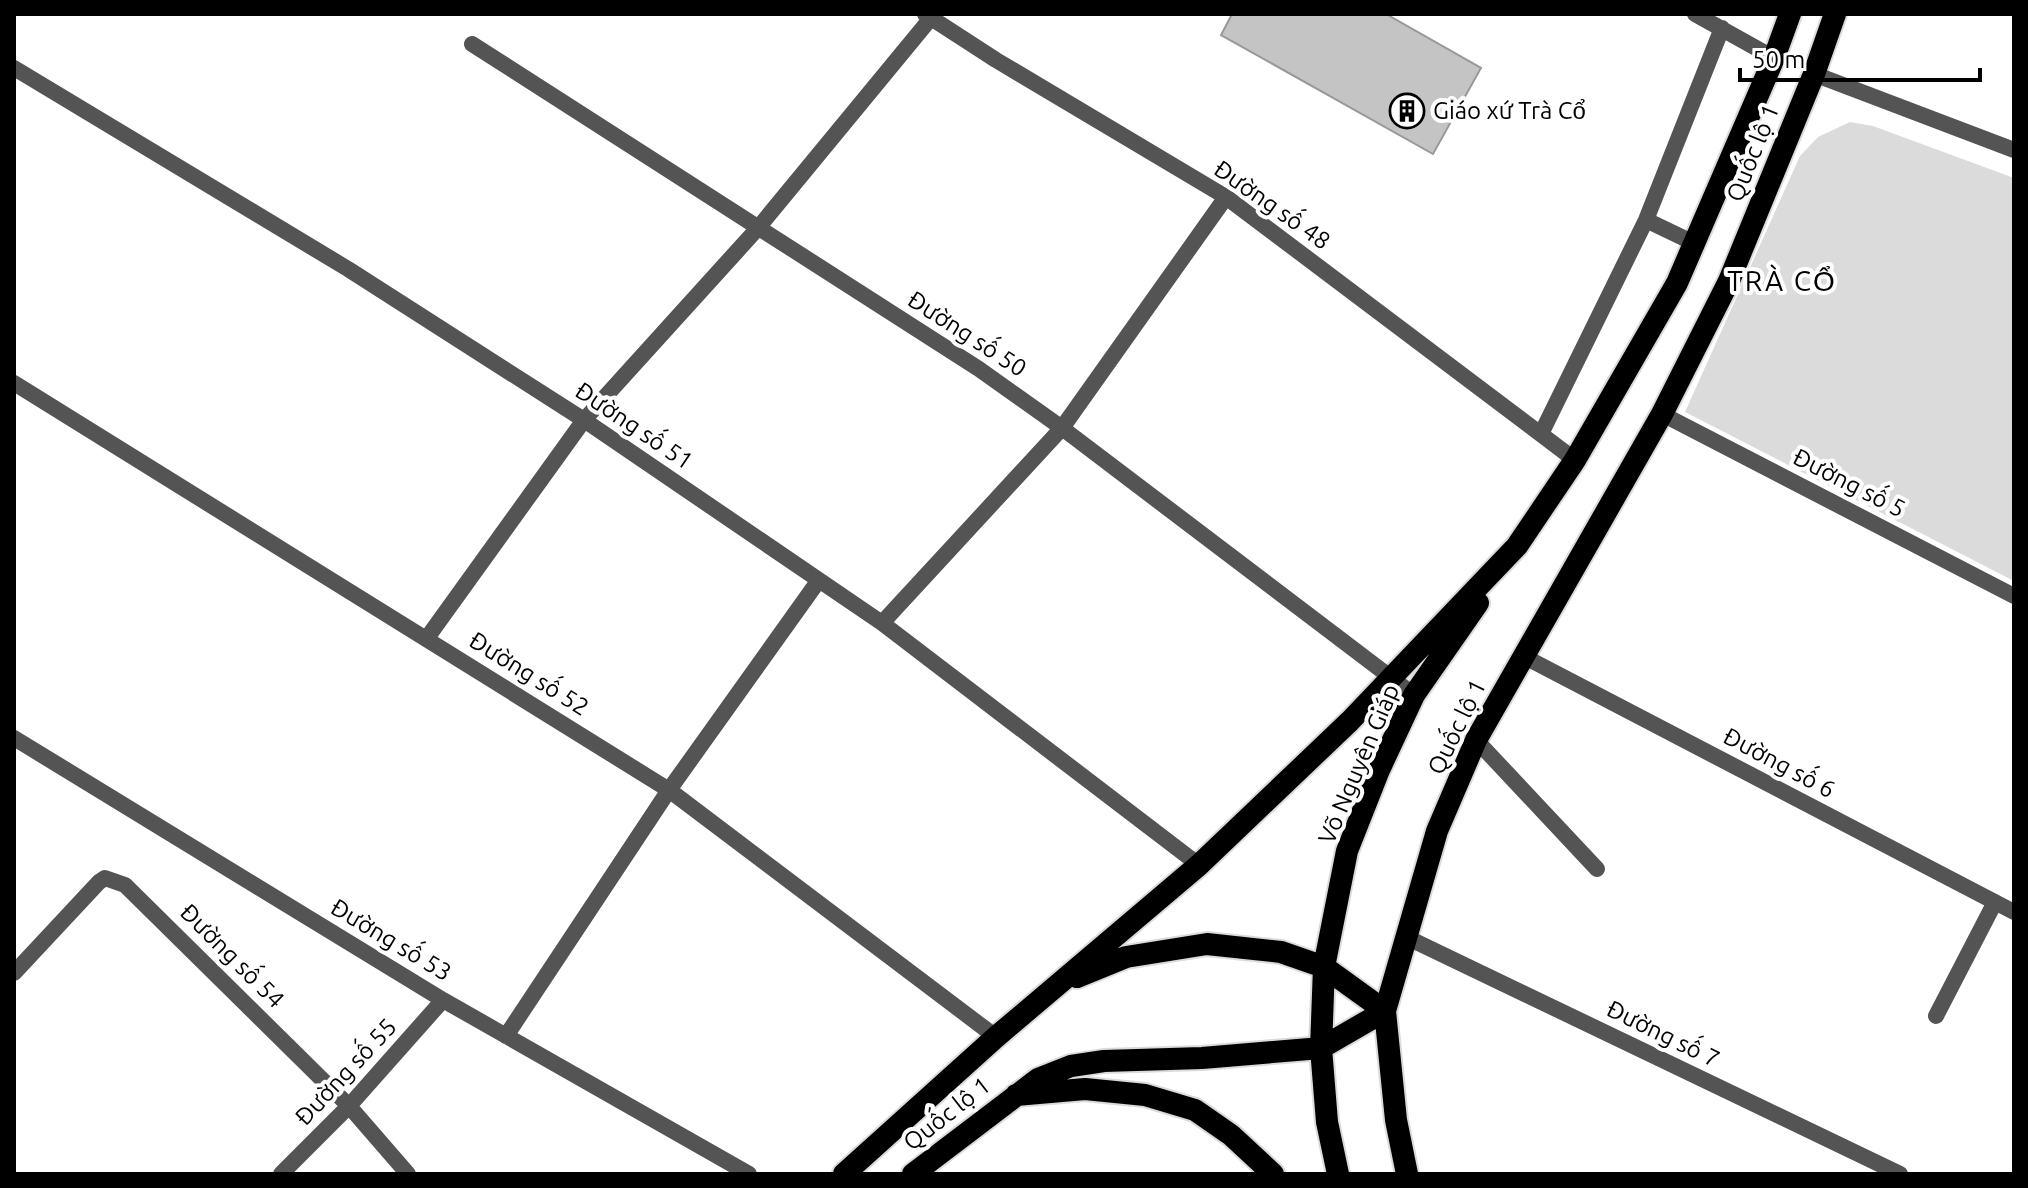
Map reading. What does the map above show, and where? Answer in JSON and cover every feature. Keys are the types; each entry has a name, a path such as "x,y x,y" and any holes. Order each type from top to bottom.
{"highway":[{"name":"Quốc lộ 1","path":"844,1174 996,1037 1199,865 1350,721 1517,546 1575,460 1677,283 1790,14"},
{"name":"Quốc lộ 1","path":"913,1174 1038,1079 1071,1066 1104,1061 1202,1058 1321,1048 1385,1011 1437,831 1476,740 1662,414 1729,281 1814,74 1835,14"},
{"name":"Võ Nguyên Giáp","path":"1338,1174 1327,1122 1321,1048 1324,967 1347,851 1379,770 1414,695 1517,546"},
{"path":"1058,985 1126,957 1207,944 1281,952 1324,967 1385,1011 1396,1120 1407,1174"},
{"path":"1015,1095 1085,1089 1145,1095 1182,1106 1195,1110 1231,1135 1273,1174"}],"street":[{"path":"1695,14 1774,58"},
{"path":"427,638 584,420 758,228 928,16"},
{"name":"Đường số 48","path":"928,16 1226,197 1575,460"},
{"path":"1541,434 1646,220 1722,28"},
{"name":"Đường số 50","path":"472,44 979,369 1062,428 1414,695"},
{"name":"Đường số 51","path":"14,68 348,269 584,420 882,623 1199,865"},
{"path":"1814,74 2014,150"},
{"path":"882,623 1062,428 1226,197"},
{"path":"1646,220 1694,243"},
{"name":"Đường số 52","path":"14,383 669,790 996,1037"},
{"name":"Đường số 5","path":"1662,414 2014,596"},
{"path":"506,1036 669,790 819,580"},
{"name":"Đường số 6","path":"1523,656 2014,912"},
{"name":"Đường số 53","path":"14,738 443,1000 749,1174"},
{"path":"1476,740 1597,869"},
{"name":"Đường số 54","path":"14,973 99,882 105,878 125,885 349,1106 408,1174"},
{"path":"1936,1016 1995,902"},
{"name":"Đường số 7","path":"1406,937 1900,1174"},
{"name":"Đường số 55","path":"281,1174 349,1106 443,1000"}],"shaded area":[{"path":"1850,122 1873,126 2014,178 2014,581 1685,412 1800,156 1818,137"}],"building":[{"name":"Giáo xứ Trà Cổ","path":"1232,14 1386,14 1481,68 1433,154 1221,35"}],"place":[{"name":"Giáo xứ Trà Cổ","path":"1407,111"}],"district":[{"name":"TRÀ CỔ","path":"1782,281"}]}
